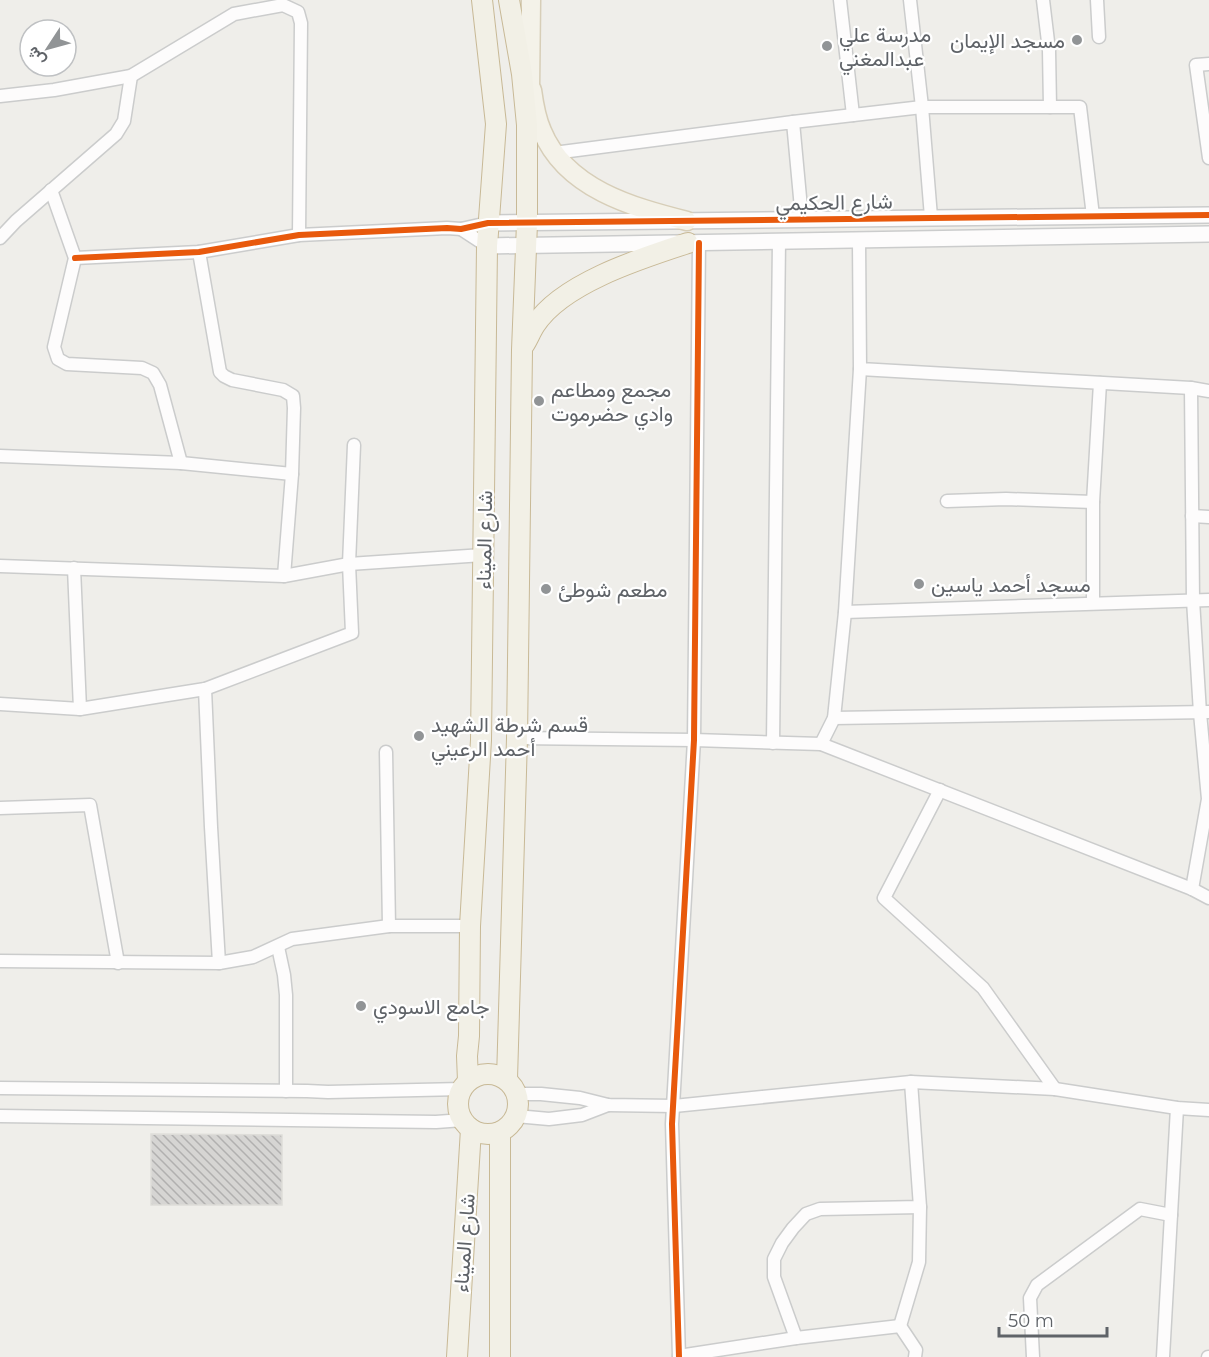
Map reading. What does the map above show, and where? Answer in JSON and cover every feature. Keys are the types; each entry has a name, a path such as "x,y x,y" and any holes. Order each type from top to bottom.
{"highway":[{"name":"شارع الميناء","path":"465,1085 469,1036 470,926 481,740 487,246 496,124 482,0"},
{"name":"شارع الميناء","path":"509,0 522,74 527,125 512,1087"},
{"path":"522,350 535,324 561,298 595,278 632,262 693,243"},
{"path":"480,1074 494,1074 512,1087 519,1105 510,1125 500,1132 486,1134 467,1124 459,1110 458,1100 465,1085 480,1074"},
{"name":"شارع الميناء","path":"457,1357 467,1124"},
{"name":"شارع الميناء","path":"500,1132 500,1357"}],"main road":[{"name":"شارع الميناء","path":"527,125 531,0"},
{"path":"530,81 542,133 554,153 584,183 647,211 687,221"}],"street":[{"path":"840,0 853,115"},
{"path":"910,0 931,218"},
{"path":"1043,0 1049,51 1050,106"},
{"path":"1097,0 1099,38"},
{"path":"0,96 54,90 131,76 234,14 283,5 298,12 301,23 299,235"},
{"path":"1209,64 1196,65 1209,158"},
{"path":"0,238 16,221 116,134 124,121 131,76"},
{"path":"554,153 922,106 1080,107 1093,216"},
{"path":"793,122 802,219"},
{"path":"51,190 75,258 54,347 58,359 67,364 142,368 153,373 160,385 181,463"},
{"name":"شارع الحكيمي","path":"75,258 199,252 299,235 461,229 488,223 1209,215"},
{"path":"461,229 487,246"},
{"name":"شارع الحكيمي","path":"487,246 1209,234"},
{"path":"821,744 834,718 845,612 860,369 859,240"},
{"path":"773,743 779,241"},
{"path":"693,243 694,740 672,1124 679,1357 796,1338 900,1326"},
{"path":"199,252 220,372 232,380 284,390 293,396 292,474 284,576"},
{"path":"860,369 1191,388 1209,391"},
{"path":"1093,603 1093,502 1100,383"},
{"path":"1191,388 1193,600 1204,713 1209,799 1192,889"},
{"path":"0,704 80,710 205,689 352,633 349,564 354,445"},
{"path":"0,456 181,463 292,474"},
{"path":"947,501 1006,499 1093,502"},
{"path":"1192,516 1209,517"},
{"path":"0,566 284,576 349,564 483,555"},
{"path":"74,568 80,710"},
{"path":"845,612 1209,600"},
{"path":"205,689 219,963"},
{"path":"834,718 1204,713"},
{"path":"517,738 821,744 1192,889 1209,898"},
{"path":"386,752 389,926"},
{"path":"940,790 884,898 983,988 1055,1089"},
{"path":"0,807 90,805 118,963"},
{"path":"0,961 219,963 253,957 292,939 389,926 470,926"},
{"path":"278,947 286,995 286,1091"},
{"path":"512,1087 541,1094 580,1098 608,1106 674,1106 911,1082 1055,1089 1178,1108 1209,1110"},
{"path":"900,1326 919,1262 920,1207 911,1082"},
{"path":"0,1088 328,1092 465,1085"},
{"path":"516,1116 560,1118 582,1115 608,1106"},
{"path":"1163,1357 1178,1108"},
{"path":"0,1116 467,1124"},
{"path":"796,1338 774,1277 774,1259 793,1228 807,1214 820,1209 920,1207"},
{"path":"1033,1357 1030,1298 1037,1285 1140,1209 1171,1215"},
{"path":"900,1326 916,1350 915,1357"}],"building":[{"path":"151,1134 282,1135 282,1205 151,1205"}],"cycle path":[{"path":"75,258 199,252 299,235 461,229 488,223 1209,215"},
{"path":"679,1357 672,1124 694,740 699,243"}],"place":[{"name":"مسجد الإيمان","path":"1077,40"},
{"name":"مدرسة علي عبدالمغني","path":"827,46"},
{"name":"مجمع ومطاعم وادي حضرموت","path":"539,401"},
{"name":"مسجد أحمد ياسين","path":"919,584"},
{"name":"مطعم شوطئ","path":"546,589"},
{"name":"قسم شرطة الشهيد أحمد الرعيني","path":"419,736"},
{"name":"جامع الاسودي","path":"361,1006"}]}
